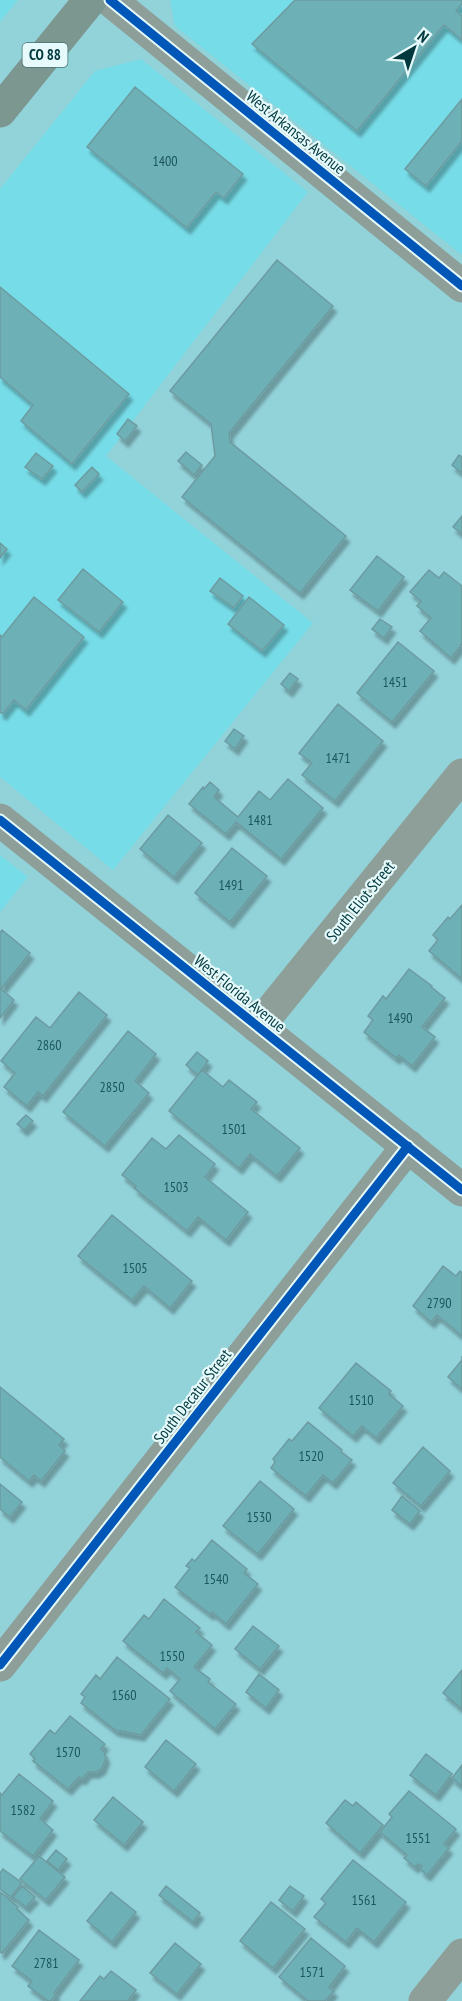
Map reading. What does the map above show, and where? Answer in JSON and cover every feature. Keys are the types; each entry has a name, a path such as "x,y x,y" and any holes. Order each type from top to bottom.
{"main road":[{"name":"CO 88","path":"0,111 90,0"}],"street":[{"name":"West Arkansas Avenue","path":"110,0 462,286"},
{"name":"South Eliot Street","path":"258,1027 462,775"},
{"name":"West Florida Avenue","path":"0,820 462,1190"},
{"name":"South Decatur Street","path":"0,1665 408,1146"},
{"path":"425,2001 462,1955"}],"shaded area":[{"path":"0,0 18,0 0,22"},
{"path":"170,0 462,0 462,255 175,26"},
{"path":"141,59 308,192 106,456 313,623 113,870 0,777 0,189 95,71"},
{"path":"0,855 28,877 0,912"}],"building":[{"path":"295,0 462,0 462,4 456,11 462,16 462,40 444,25 357,131 252,44"},
{"path":"135,87 243,174 224,198 216,192 187,228 87,147"},
{"path":"462,99 462,141 426,186 405,169"},
{"path":"277,260 333,306 229,433 230,442 346,536 300,593 182,497 215,456 211,424 170,391"},
{"path":"0,287 129,394 72,464 21,421 33,405 0,377"},
{"path":"128,419 137,426 125,441 117,434"},
{"path":"186,452 202,465 194,475 178,461"},
{"path":"36,453 53,466 42,479 25,467"},
{"path":"459,455 462,457 462,473 452,465"},
{"path":"92,467 99,474 82,492 75,485"},
{"path":"462,516 462,534 453,527"},
{"path":"0,543 7,549 0,558"},
{"path":"377,556 404,577 378,611 350,590"},
{"path":"83,569 123,602 99,632 58,600"},
{"path":"429,570 439,578 444,572 462,586 462,644 451,658 420,631 431,618 417,606 421,601 410,592"},
{"path":"220,578 243,596 234,608 210,591"},
{"path":"34,597 84,637 26,710 14,700 3,714 0,712 0,635 2,637"},
{"path":"249,597 284,625 262,651 228,624"},
{"path":"380,619 392,627 384,638 372,629"},
{"path":"398,642 434,671 392,722 357,693"},
{"path":"290,673 298,679 289,691 281,684"},
{"path":"338,704 383,741 335,801 302,775 312,763 299,753"},
{"path":"234,729 244,736 235,749 225,741"},
{"path":"288,779 323,808 281,859 236,822 226,834 189,804 210,782 219,790 214,797 238,817 259,791 270,800"},
{"path":"168,815 202,843 174,877 140,849"},
{"path":"232,848 267,876 230,922 195,893"},
{"path":"462,905 461,978 429,951 438,940 433,935"},
{"path":"2,930 30,953 1,989 14,1000 0,1018 0,933"},
{"path":"409,969 445,998 422,1027 435,1037 412,1066 399,1055 396,1058 364,1032 373,1020 368,1016 383,996 386,999"},
{"path":"79,992 107,1015 43,1096 38,1092 27,1106 4,1087 15,1073 1,1061 36,1017 50,1028"},
{"path":"128,1031 156,1054 135,1081 149,1093 105,1146 63,1112"},
{"path":"197,1052 208,1061 198,1075 186,1065"},
{"path":"202,1070 223,1087 229,1080 257,1102 251,1109 300,1148 277,1176 250,1154 239,1168 169,1111"},
{"path":"26,1115 33,1121 24,1130 17,1124"},
{"path":"179,1135 215,1164 205,1177 248,1212 226,1240 198,1217 187,1231 134,1188 136,1186 122,1175 152,1138 166,1149"},
{"path":"112,1215 192,1281 170,1308 144,1286 132,1300 78,1256"},
{"path":"443,1266 456,1276 460,1271 462,1273 462,1336 437,1315 431,1322 413,1306"},
{"path":"462,1360 462,1389 448,1377"},
{"path":"356,1363 391,1391 389,1394 403,1406 376,1438 362,1426 353,1436 319,1408"},
{"path":"0,1387 64,1439 59,1445 65,1451 41,1481 34,1475 29,1481 0,1457"},
{"path":"308,1422 352,1460 333,1483 323,1475 306,1496 271,1468 275,1462 273,1459 289,1439 292,1441"},
{"path":"423,1447 450,1471 421,1506 393,1483"},
{"path":"260,1481 294,1509 258,1554 223,1526"},
{"path":"0,1484 22,1502 10,1517 0,1509"},
{"path":"402,1496 420,1511 410,1524 392,1510"},
{"path":"212,1540 247,1569 244,1573 258,1584 226,1624 175,1587 190,1568 186,1566 192,1559 195,1561"},
{"path":"164,1599 200,1628 196,1632 212,1645 194,1667 210,1679 208,1682 236,1704 215,1729 170,1691 180,1679 167,1668 163,1673 123,1641 144,1615 149,1619"},
{"path":"253,1626 279,1646 260,1669 235,1649"},
{"path":"117,1657 170,1699 141,1735 115,1730 81,1703 85,1697 81,1694 96,1675 100,1679"},
{"path":"462,1670 462,1709 443,1693"},
{"path":"259,1674 279,1690 266,1708 246,1692"},
{"path":"70,1716 105,1744 101,1749 106,1758 102,1768 96,1772 88,1772 82,1779 79,1777 68,1789 33,1761 35,1759 30,1754 50,1730 55,1734"},
{"path":"166,1740 196,1764 174,1791 145,1767"},
{"path":"426,1754 452,1774 436,1795 410,1775"},
{"path":"462,1765 462,1786 452,1778"},
{"path":"19,1774 53,1801 40,1819 53,1830 33,1856 0,1831 0,1793 2,1795"},
{"path":"409,1791 456,1829 444,1844 449,1848 427,1875 420,1869 422,1866 418,1864 415,1867 404,1858 407,1855 380,1832 392,1817 389,1814"},
{"path":"113,1797 143,1822 124,1845 94,1820"},
{"path":"345,1800 353,1806 356,1802 383,1825 360,1853 326,1823"},
{"path":"56,1850 67,1859 58,1870 47,1861"},
{"path":"39,1856 65,1877 46,1900 20,1879"},
{"path":"353,1860 406,1902 374,1942 357,1928 346,1942 314,1917 326,1903 321,1899"},
{"path":"3,1869 22,1883 11,1897 0,1889 0,1873"},
{"path":"22,1886 35,1897 26,1907 13,1897"},
{"path":"166,1886 200,1913 193,1922 159,1895"},
{"path":"290,1886 304,1896 293,1911 279,1900"},
{"path":"0,1892 29,1920 2,1953 0,1952"},
{"path":"111,1892 136,1912 112,1942 87,1921"},
{"path":"271,1902 305,1929 273,1968 240,1941"},
{"path":"39,1930 79,1960 54,1993 56,1995 51,2001 28,1986 32,1981 12,1966"},
{"path":"311,1938 345,1966 329,1987 334,1991 325,2001 308,2001 279,1977"},
{"path":"175,1943 201,1964 177,1994 150,1973"},
{"path":"111,1971 136,1990 129,1999 131,2001 80,2001 100,1976 104,1979"}],"cycle path":[{"path":"110,0 462,286"},
{"path":"0,820 462,1190"},
{"path":"0,1665 408,1146"}]}
